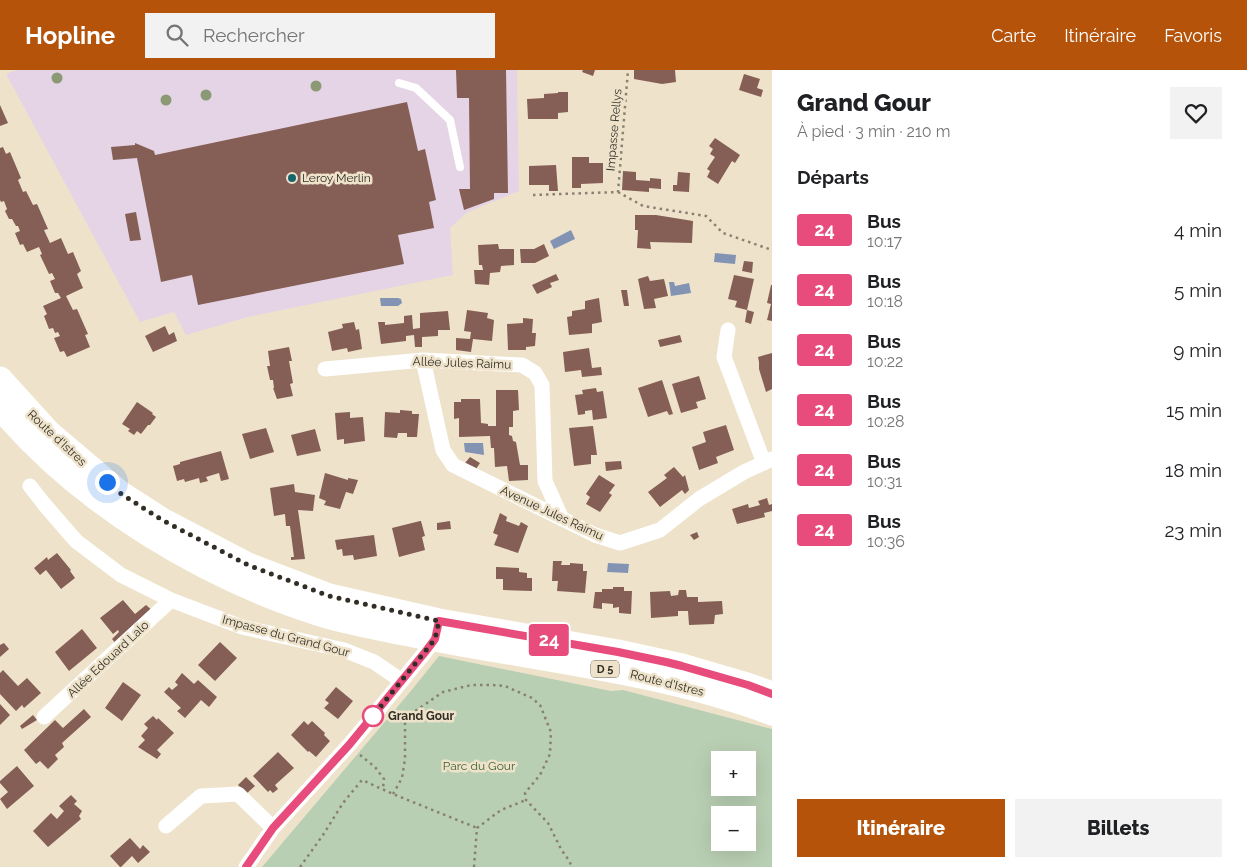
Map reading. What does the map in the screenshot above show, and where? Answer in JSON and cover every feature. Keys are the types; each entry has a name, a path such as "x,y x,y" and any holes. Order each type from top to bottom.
{"main road":[{"name":"Route d'Istres","path":"0,379 48,432 120,493 162,520 248,565 329,596 437,630 675,684 772,713"},
{"name":"Route d'Istres","path":"0,407 50,458 81,485 138,527 205,566 282,600 327,616 365,625 437,630 618,652 710,674 772,694"}],"street":[{"path":"728,330 724,356 768,461"},
{"name":"Avenue Jules Raimu","path":"423,360 443,450 453,464 595,536 620,543 660,530 699,499 744,472 768,461"},
{"name":"Allée Jules Raimu","path":"325,369 423,360 522,365 535,373 542,385 545,481 562,519"},
{"name":"Impasse du Grand Gour","path":"30,486 76,541 121,575 171,600 242,626 344,650 374,662 402,681"},
{"name":"Allée Edouard Lalo","path":"44,717 171,600"},
{"path":"246,867 273,828 349,745 402,681 437,630"},
{"path":"166,826 201,796 238,794 273,828"}],"lane":[{"path":"398,83 416,88 450,120 460,167"}],"path":[{"name":"Impasse Rellys","path":"618,192 628,70"},
{"path":"533,195 618,192 643,206 706,216 723,233 772,250"},
{"path":"393,794 402,778 406,759 405,718 443,692 471,685 492,684 506,686 532,698 540,705 551,732 550,754 540,775 525,793 526,800 548,823 570,862 570,867"},
{"path":"349,745 375,767 384,779 383,788"},
{"path":"300,867 343,803 362,780 477,828"},
{"path":"474,867 477,828 501,810 526,800"}],"shaded area":[{"path":"17,70 517,70 519,191 468,212 450,228 453,275 248,317 186,335 174,312 140,322 6,74"}],"green space":[{"name":"Parc du Gour","path":"439,656 611,691 623,690 772,729 772,867 262,867"}],"water":[{"path":"571,230 575,239 554,249 550,241"},
{"path":"715,253 736,255 735,264 714,262"},
{"path":"669,282 674,282 675,286 689,283 691,293 671,296"},
{"path":"380,298 398,298 401,299 402,303 398,306 381,306"},
{"path":"464,443 483,443 484,455 465,452"},
{"path":"608,563 629,564 628,573 607,572"}],"building":[{"path":"456,70 506,70 508,193 494,193 494,199 464,210 459,189 470,189 469,98 457,98"},
{"path":"583,70 595,70 593,76 582,72"},
{"path":"634,70 675,70 676,82 662,84 634,79"},
{"path":"744,74 760,79 757,88 763,90 761,97 739,90"},
{"path":"568,92 568,112 558,113 558,119 528,119 527,99 544,98 544,94"},
{"name":"Leroy Merlin","path":"407,102 418,151 425,149 436,200 429,202 434,228 398,235 404,264 198,305 192,275 161,282 137,158 113,160 111,147 135,145 135,143 154,151 155,155"},
{"path":"0,105 8,123 0,126"},
{"path":"715,138 740,155 735,163 732,161 718,184 707,177 710,171 707,169 715,157 710,154 713,149 709,146"},
{"path":"3,147 6,154 10,152 21,178 18,180 23,192 26,191 33,205 37,204 48,229 44,230 50,243 61,238 68,254 73,252 81,271 77,274 83,288 66,296 73,310 77,309 88,334 85,335 90,347 67,357 64,351 60,352 54,338 60,336 58,332 55,333 53,328 49,329 44,316 47,314 43,306 61,298 58,293 55,293 50,281 55,279 52,273 49,274 40,255 42,254 39,247 27,252 23,244 20,245 15,233 20,231 18,226 16,226 12,219 9,219 5,211 7,209 4,201 1,202 0,200 0,148"},
{"path":"572,157 589,157 589,163 603,163 603,183 581,184 581,188 572,188"},
{"path":"556,165 558,191 549,191 549,185 529,185 529,166"},
{"path":"623,171 636,172 636,180 650,181 650,178 661,179 661,189 649,188 649,192 622,190"},
{"path":"678,172 690,173 689,192 673,191 673,185 677,185"},
{"path":"136,212 141,240 130,241 125,214"},
{"path":"635,215 656,215 693,221 692,243 650,242 651,249 637,248 638,230 635,230"},
{"path":"498,244 499,249 514,249 514,265 501,266 500,272 490,273 489,285 475,284 474,270 483,270 482,265 479,265 478,245"},
{"path":"544,244 549,256 535,263 521,263 520,249 534,249"},
{"path":"744,261 753,262 752,273 742,271"},
{"path":"556,274 559,280 550,283 552,287 537,294 532,285"},
{"path":"734,275 754,279 747,310 735,307 737,301 728,299"},
{"path":"648,276 650,281 664,279 668,296 654,299 656,308 644,309 638,279"},
{"path":"771,285 772,321 767,320 771,304 767,303"},
{"path":"621,290 627,290 629,306 624,306"},
{"path":"599,298 602,322 592,324 592,333 569,335 567,317 572,316 572,311 585,309 585,301"},
{"path":"467,310 488,313 487,318 494,320 492,341 473,339 471,352 456,350 456,338 470,339 471,332 464,331"},
{"path":"747,310 754,312 751,324 745,322"},
{"path":"448,311 450,330 438,330 438,336 422,337 422,347 415,347 414,335 406,336 406,341 381,344 378,322 385,322 385,325 404,323 404,316 412,315 413,329 420,328 420,313"},
{"path":"523,318 533,319 532,333 536,333 535,346 526,347 526,350 508,350 507,324 523,323"},
{"path":"354,322 356,330 359,329 362,349 348,352 347,348 332,351 328,332 343,328 342,324"},
{"path":"165,326 169,335 174,332 177,341 153,352 145,336"},
{"path":"680,335 682,342 660,347 658,340"},
{"path":"289,347 292,361 289,361 293,383 290,384 293,396 277,399 273,388 273,380 270,380 267,366 270,366 268,351"},
{"path":"589,348 592,368 601,367 602,375 582,377 581,370 565,372 563,352"},
{"path":"772,353 772,389 766,392 759,369 758,357"},
{"path":"699,376 706,399 696,402 698,408 681,413 672,384"},
{"path":"662,380 673,414 669,415 667,411 648,417 638,388"},
{"path":"596,388 597,392 603,391 607,418 593,420 592,410 578,415 575,395 583,394 582,390"},
{"path":"496,390 518,390 519,410 513,411 513,427 509,427 509,435 516,442 520,465 528,465 528,480 509,481 507,466 495,467 494,448 491,448 490,436 459,437 459,418 454,419 454,402 461,402 461,399 480,399 481,423 488,424 488,426 496,426"},
{"path":"137,402 156,417 141,434 137,431 134,435 128,431 130,429 122,424"},
{"path":"400,410 419,414 417,437 407,437 407,433 398,433 397,438 384,437 385,412 400,413"},
{"path":"350,412 350,418 363,417 365,441 344,444 344,439 337,440 335,413"},
{"path":"726,425 734,450 716,457 718,463 699,470 692,447 706,442 703,432"},
{"path":"593,426 597,455 591,455 591,464 574,466 569,428"},
{"path":"266,428 274,452 250,459 242,434"},
{"path":"315,429 321,451 297,456 291,435"},
{"path":"221,451 229,479 221,481 219,473 206,477 208,481 200,483 199,478 185,482 184,479 177,481 173,466 180,464 180,462"},
{"path":"470,457 480,463 476,469 465,463"},
{"path":"621,461 622,469 606,471 605,462"},
{"path":"674,467 683,477 685,475 689,490 685,494 682,490 660,507 648,492 667,478 664,475"},
{"path":"325,473 348,480 348,478 358,480 353,494 346,492 340,509 324,505 326,501 319,498"},
{"path":"599,475 615,485 609,493 612,495 600,512 586,504 590,497 586,494"},
{"path":"294,484 295,492 315,495 313,511 298,510 305,559 291,560 291,557 294,557 290,526 286,526 285,514 274,516 270,488"},
{"path":"767,498 769,505 772,504 772,511 764,513 765,517 737,524 732,509 748,504 749,508 760,505 758,501"},
{"path":"500,513 507,517 506,521 519,526 521,522 528,526 518,553 494,545 498,535 493,533"},
{"path":"421,521 425,536 422,537 425,550 399,557 392,528"},
{"path":"450,521 451,529 437,530 437,523"},
{"path":"697,532 699,537 694,540 690,535"},
{"path":"374,535 377,556 354,560 353,555 343,556 342,549 337,550 335,540"},
{"path":"57,553 75,578 61,589 46,570 40,575 34,568 47,557 48,560"},
{"path":"553,561 562,561 561,565 570,565 570,563 583,564 583,571 587,571 585,593 557,591 558,581 552,581"},
{"path":"496,567 519,568 519,572 527,573 527,578 532,578 532,591 503,590 503,579 496,579"},
{"path":"613,587 624,587 624,591 632,591 631,614 619,613 619,607 613,608 613,604 602,603 602,609 593,608 595,592 602,592 602,589 613,589"},
{"path":"679,590 686,590 687,597 698,597 698,602 722,601 723,614 715,615 714,624 689,625 688,611 678,611 678,616 651,618 650,592 670,591 671,596 678,595"},
{"path":"123,600 135,614 146,605 153,611 117,645 112,639 119,632 118,630 113,634 100,618"},
{"path":"82,629 97,648 69,671 55,652"},
{"path":"220,642 237,658 215,681 198,665"},
{"path":"4,643 9,649 0,657 0,645"},
{"path":"3,670 18,686 27,678 41,693 24,708 22,705 16,711 0,694 0,673"},
{"path":"182,673 194,684 198,680 217,697 209,707 201,700 185,718 177,711 181,708 164,692 169,687 172,690 178,685 175,682"},
{"path":"123,682 141,695 122,721 105,708"},
{"path":"336,687 353,701 338,719 324,708 329,703 325,700"},
{"path":"0,704 10,715 0,725"},
{"path":"84,709 91,717 62,743 64,747 55,755 58,759 48,769 40,761 36,764 24,750 55,720 63,728"},
{"path":"33,715 37,720 22,729 20,726"},
{"path":"153,716 157,720 158,718 174,733 157,750 161,754 157,759 138,747 145,740 141,736 148,728 144,724"},
{"path":"304,721 308,725 312,721 325,733 324,735 330,741 316,757 308,752 291,735"},
{"path":"278,752 294,768 275,785 278,789 273,793 270,790 268,792 253,776"},
{"path":"17,766 34,786 7,809 0,799 8,792 0,781"},
{"path":"246,777 255,786 246,794 238,785"},
{"path":"71,795 77,801 74,804 82,811 79,816 81,819 48,847 33,831 51,813 57,819 64,811 59,806"},
{"path":"130,838 140,849 143,845 150,852 138,863 132,856 120,867 110,856"}],"bus line":[{"name":"24","path":"246,867 273,828 349,745 426,651 435,639 439,621 666,662 748,685 772,694"}],"place":[{"name":"Leroy Merlin","path":"292,178"},
{"name":"Grand Gour","path":"373,716"}],"route":[{"path":"107,482 120,493 162,520 248,565 329,596 439,621 435,639 373,716"}]}
